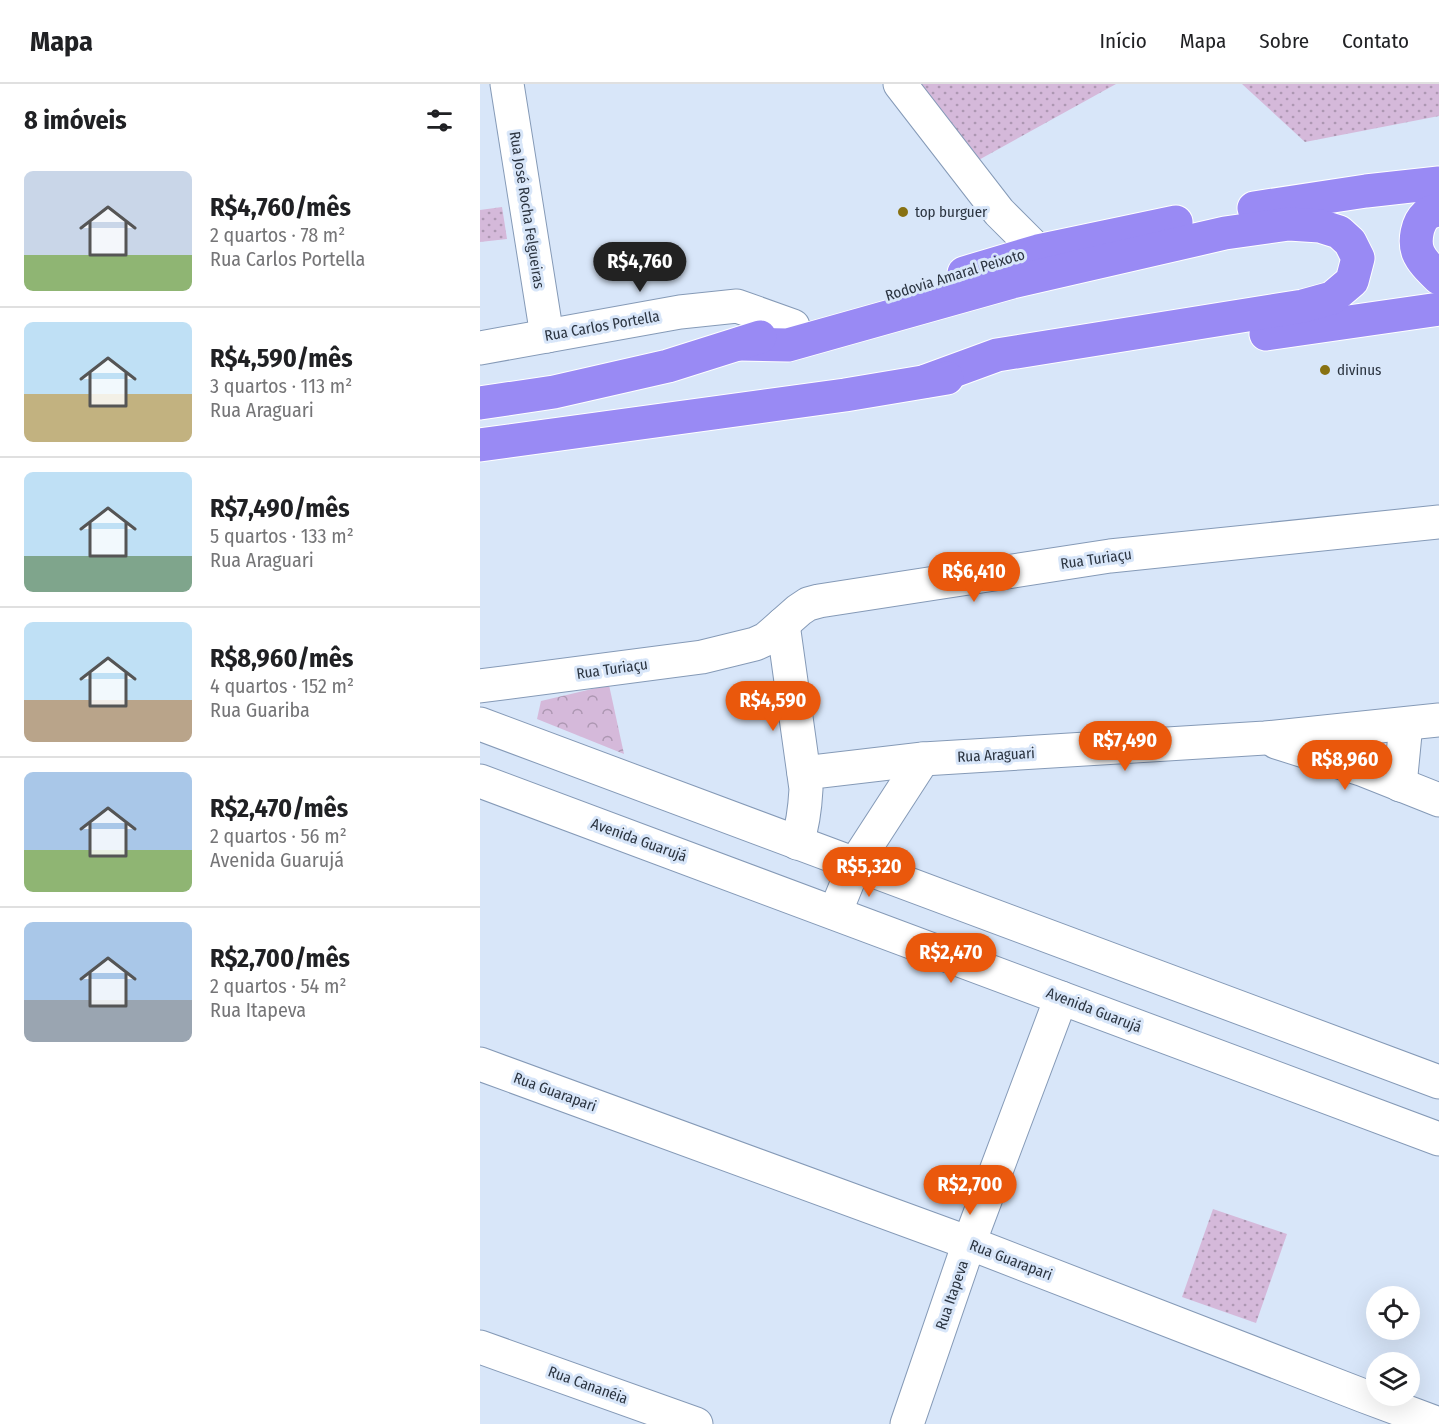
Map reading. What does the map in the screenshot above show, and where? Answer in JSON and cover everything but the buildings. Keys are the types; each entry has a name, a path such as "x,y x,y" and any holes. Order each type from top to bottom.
{"highway":[{"name":"Rodovia Amaral Peixoto","path":"480,403 554,392 668,366 881,297 1038,251 1208,215 1366,191 1439,183"},
{"path":"1439,209 1427,214 1419,224 1417,236 1418,251 1427,266 1439,278"},
{"path":"739,344 788,345 1012,282 1225,233 1289,224 1320,226 1339,232 1350,242 1358,258 1352,281 1332,298 1303,306 997,355 926,381"},
{"path":"480,445 1439,309"}],"street":[{"name":"Rua José Rocha Felgueiras","path":"507,84 547,336"},
{"path":"900,84 999,212 1038,251"},
{"name":"Rua Carlos Portella","path":"480,348 680,312 737,306 793,326"},
{"name":"Rua Turiaçu","path":"480,686 702,657 755,644 766,639 808,604 869,593 1110,556 1439,522"},
{"path":"783,624 804,773 806,808 797,843"},
{"path":"480,770 487,727 502,701 519,681"},
{"name":"Rua Araguari","path":"804,773 923,759 1266,738 1439,720"},
{"path":"1400,785 1406,724"},
{"path":"487,727 1439,1082"},
{"path":"1266,738 1361,769 1439,800"},
{"path":"835,913 855,864 923,759"},
{"name":"Avenida Guarujá","path":"480,781 1439,1139"},
{"name":"Rua Itapeva","path":"907,1424 969,1244 1061,998"},
{"name":"Rua Guarapari","path":"480,1064 969,1244 1439,1424"},
{"name":"Rua Cananéia","path":"480,1347 696,1424"}],"green space":[{"path":"921,84 1116,84 975,162"},
{"path":"1242,84 1439,84 1439,116 1305,142"},
{"path":"502,207 507,239 480,242 480,210"},
{"path":"609,685 624,754 537,719 541,701"},
{"path":"1213,1209 1287,1234 1256,1323 1182,1297"}],"place":[{"name":"top burguer","path":"903,212"},
{"name":"divinus","path":"1325,370"}]}
